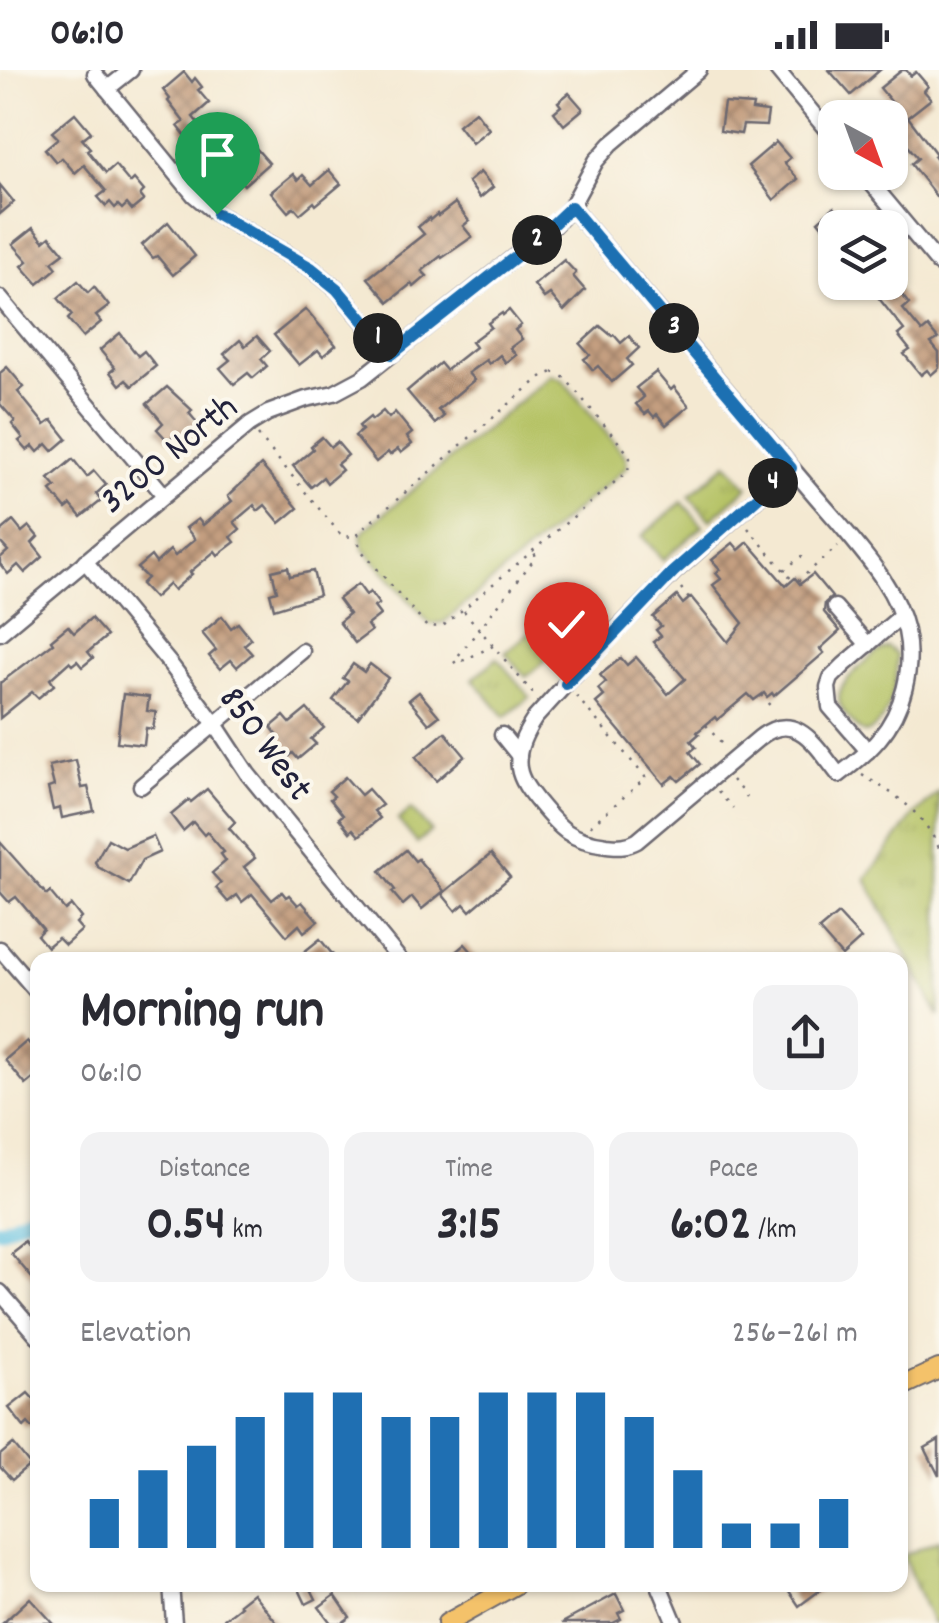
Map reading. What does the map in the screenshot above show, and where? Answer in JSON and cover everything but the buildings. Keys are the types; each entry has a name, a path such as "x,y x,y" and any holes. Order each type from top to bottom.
{"main road":[{"path":"908,1384 939,1369"},
{"path":"447,1623 502,1592"}],"street":[{"path":"107,89 130,70"},
{"name":"3200 North","path":"2,628 250,424 287,406 334,393 362,378 533,243 571,207 588,173 611,144 698,70"},
{"path":"777,70 818,119"},
{"path":"94,74 194,194 217,214 311,268 337,289 392,354"},
{"path":"877,190 939,264"},
{"path":"571,207 724,388 791,468 887,584 906,634 908,663 894,719 877,742 839,775 800,730 788,726 768,732 637,841 621,847 603,845 585,842 562,830 530,791 518,765 522,741 535,718 673,572 791,468"},
{"path":"0,298 164,494"},
{"name":"850 West","path":"85,561 170,665 248,774 393,952"},
{"path":"836,607 868,645"},
{"path":"868,750 830,707 827,698 831,678 901,616"},
{"path":"140,786 302,651"},
{"path":"502,735 518,756"},
{"path":"0,949 30,984"},
{"path":"0,1292 30,1327"},
{"path":"172,1592 174,1623"},
{"path":"662,1592 675,1623"}],"path":[{"path":"553,372 565,378 626,451 630,466 534,550 443,626 427,627 361,550 357,538 379,514 542,376 553,372"},
{"path":"257,434 341,535 357,538"},
{"path":"744,522 788,575 797,579"},
{"path":"797,579 838,546"},
{"path":"493,646 454,662 536,557 534,550"},
{"path":"784,570 806,553"},
{"path":"788,575 797,579"},
{"path":"676,583 689,598"},
{"path":"462,610 540,702"},
{"path":"572,690 646,778 583,832"},
{"path":"761,694 773,708"},
{"path":"706,725 726,749"},
{"path":"862,775 904,800 932,832 939,848"},
{"path":"731,779 746,797"},
{"path":"717,791 733,808"}],"green space":[{"path":"551,375 562,379 626,457 627,467 444,622 430,624 363,548 361,535"},
{"path":"727,463 748,487 710,520 689,496"},
{"path":"682,502 703,526 663,560 642,536"},
{"path":"545,619 566,643 526,677 505,653"},
{"path":"888,647 897,655 891,699 875,728 862,732 845,714 840,691 861,666"},
{"path":"497,658 530,697 505,717 473,679"},
{"path":"939,792 939,1016 866,879 913,816"},
{"path":"411,809 431,831 417,843 398,820"},
{"path":"939,1540 939,1623 932,1623 908,1568 908,1554"}],"waterway":[{"path":"0,1230 30,1216"}],"route":[{"path":"217,214 311,268 337,289 392,354 533,243 571,207 791,468 673,572 566,684"}]}
